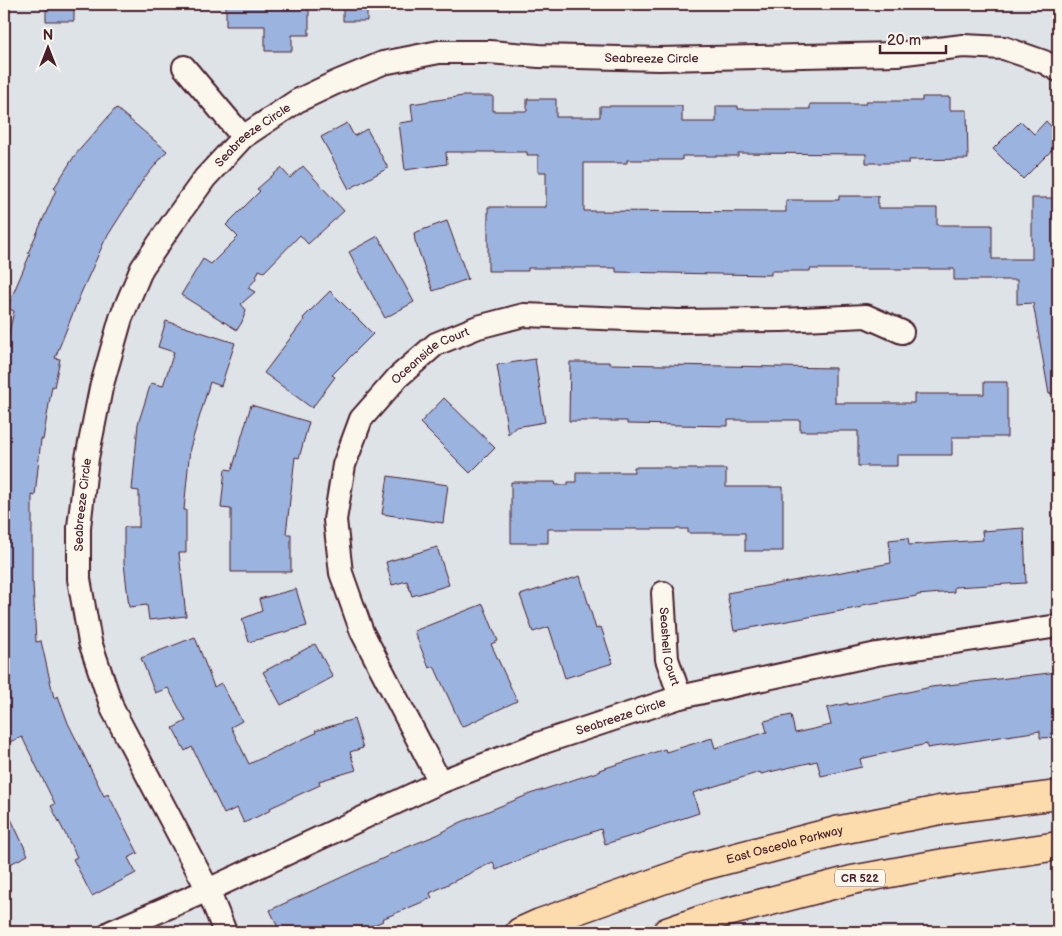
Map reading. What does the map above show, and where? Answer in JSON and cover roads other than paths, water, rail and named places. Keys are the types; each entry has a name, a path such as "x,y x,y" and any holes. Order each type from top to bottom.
{"main road":[{"name":"East Osceola Parkway","path":"520,932 540,923 699,868 836,831 940,810 1058,795"},
{"name":"CR 522","path":"667,932 716,915 852,880 944,863 1058,846"}],"street":[{"name":"Seabreeze Circle","path":"225,932 208,890 113,710 90,642 79,579 79,526 87,458 99,397 120,318 142,268 205,178 243,137 297,101 337,82 383,63 439,52 489,52 539,56 658,59 898,54 963,46 1004,48 1044,62 1058,70"},
{"path":"184,67 243,137"},
{"name":"Oceanside Court","path":"440,782 362,632 341,573 335,520 344,465 361,419 398,377 436,344 478,326 524,315 678,321 782,320 866,316 902,332"},
{"name":"Seashell Court","path":"663,593 667,659 680,697"},
{"name":"Seabreeze Circle","path":"208,890 440,782 541,743 680,697 877,654 1058,626"},
{"path":"111,932 208,890"}]}
